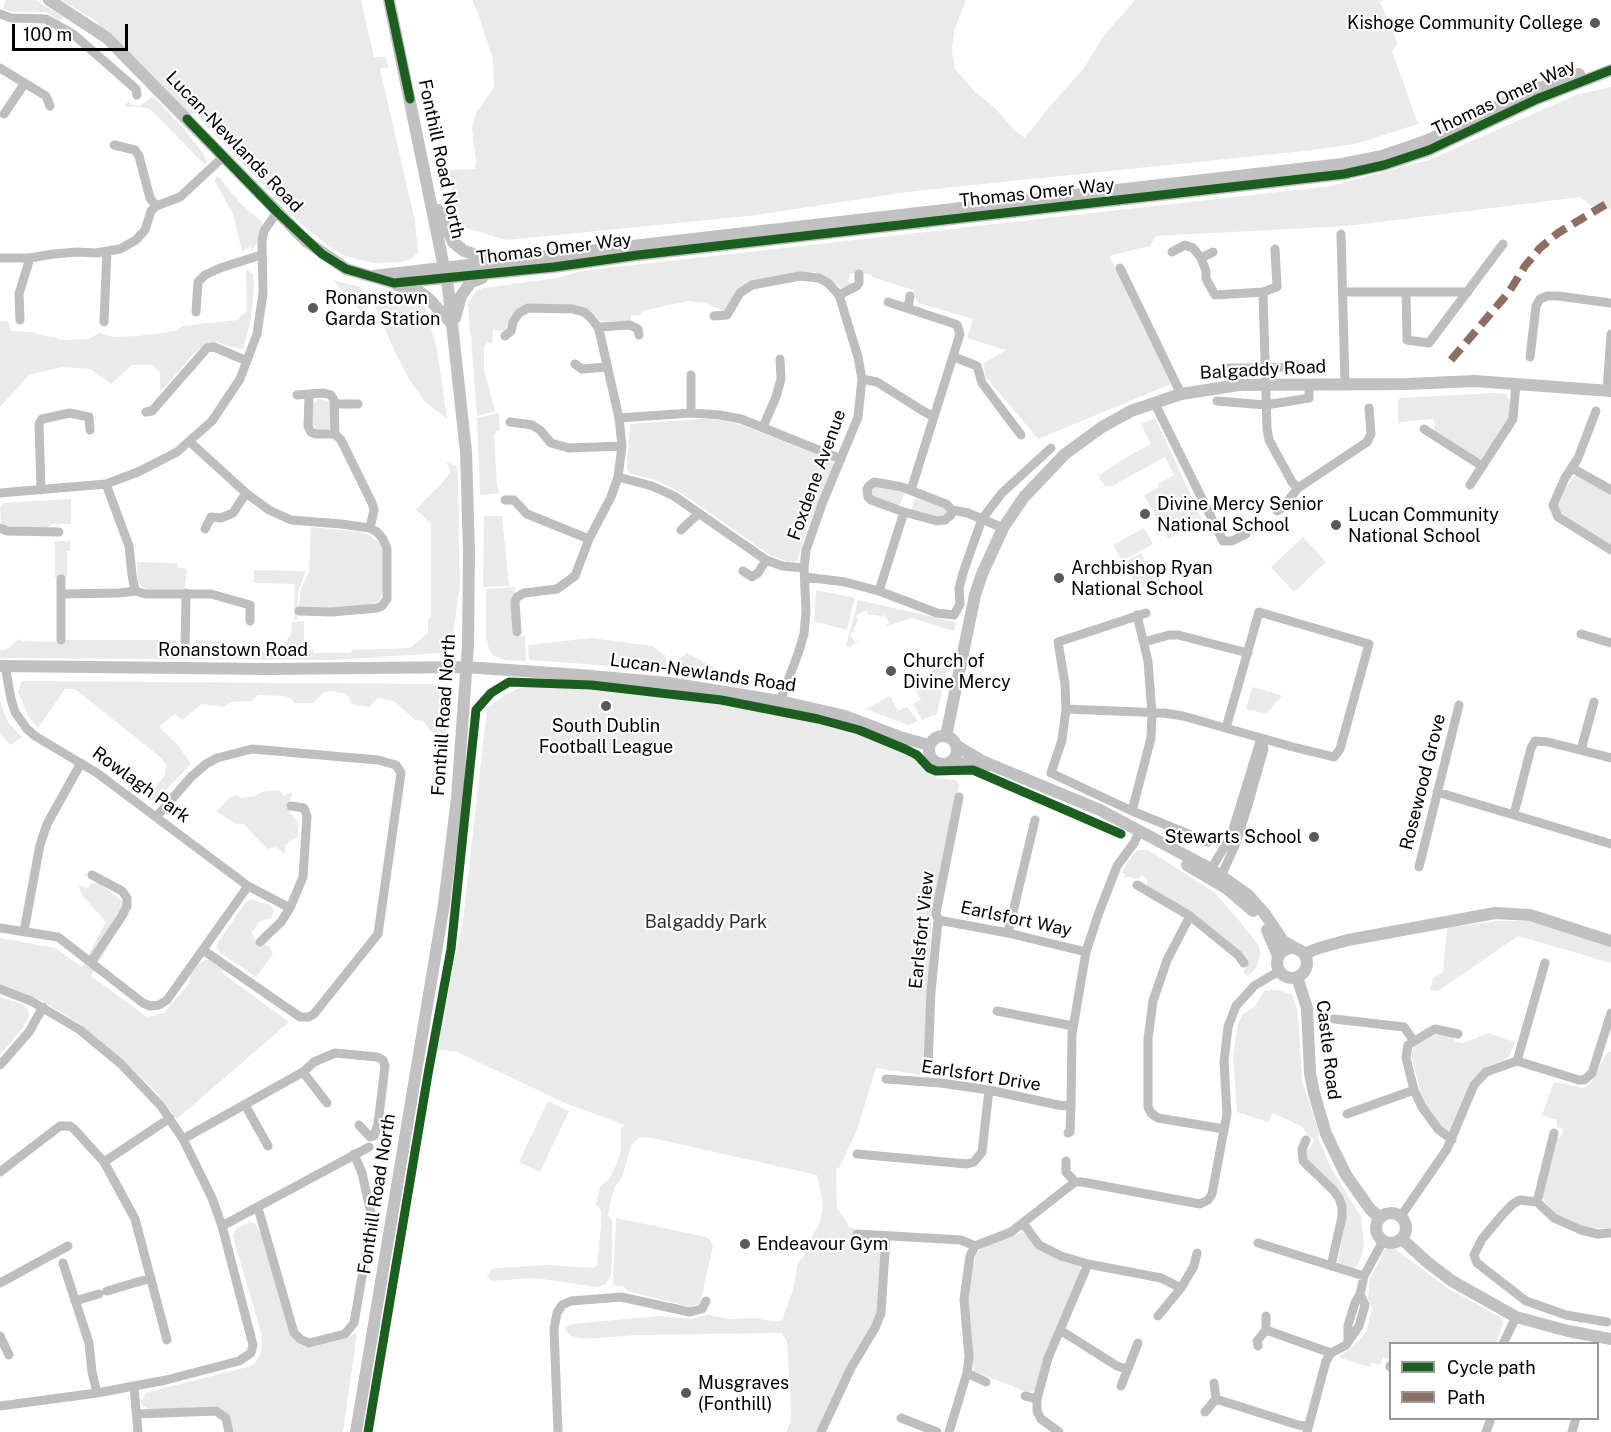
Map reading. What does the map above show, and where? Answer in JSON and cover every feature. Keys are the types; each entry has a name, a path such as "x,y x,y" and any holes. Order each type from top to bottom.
{"street":[{"name":"Lucan-Newlands Road","path":"49,0 107,38 277,212 322,254 346,269 394,283 446,273"},
{"name":"Fonthill Road North","path":"356,1432 444,904 457,798 468,645 468,514 465,441 460,416 453,325 446,273 388,0"},
{"path":"0,14 11,18 46,19 73,34 136,89 137,95"},
{"name":"Thomas Omer Way","path":"446,273 1351,163 1382,156 1426,141 1534,90 1563,78 1611,64"},
{"path":"0,68 46,96 50,106"},
{"name":"Thomas Omer Way","path":"496,266 1344,174 1384,165 1429,150 1537,99 1611,70"},
{"path":"4,114 25,83"},
{"path":"114,145 135,150 139,156 150,198 156,206"},
{"path":"0,258 30,258 120,249 136,240 145,230 151,211 156,206 180,197 223,157"},
{"path":"429,190 453,242 464,251 496,266"},
{"path":"0,493 106,484 138,472 177,452 212,421 240,379 257,334 263,293 261,255 264,231 277,212"},
{"path":"1341,234 1345,384"},
{"path":"1406,292 1407,340 1429,343 1503,244"},
{"path":"1172,252 1185,245 1194,248 1201,258 1206,279 1215,295 1263,292 1277,287 1275,249"},
{"path":"104,322 107,251"},
{"path":"1201,258 1213,252"},
{"path":"196,312 198,282 205,275 220,267 261,255"},
{"path":"20,320 19,294 30,258"},
{"path":"453,325 461,296 471,282 496,266"},
{"path":"1120,268 1181,394"},
{"name":"Lucan-Newlands Road","path":"371,276 446,273"},
{"path":"714,316 727,315 740,293 752,285 809,275 824,280 838,295 854,289 859,278 869,285"},
{"path":"394,283 420,292 434,303 453,325"},
{"path":"1263,292 1264,367 1269,440 1292,482 1298,488"},
{"path":"1342,292 1468,292"},
{"name":"Foxdene Avenue","path":"780,701 804,634 806,550 858,417 862,379 855,346 838,295"},
{"path":"908,308 910,296"},
{"path":"1530,357 1536,306 1540,299 1547,296 1558,296 1611,303"},
{"path":"888,302 957,325 960,334 911,490"},
{"path":"505,336 511,331 513,322 519,313 528,308 559,308 584,312 598,327 619,418 622,446 618,477 611,497 589,539 575,576 557,589 524,593 517,597 515,602 518,632"},
{"path":"598,327 630,325 638,329 639,335"},
{"path":"1609,391 1611,334"},
{"path":"146,411 152,411 207,348 214,347 247,361"},
{"path":"954,357 972,362 977,366 982,383 1022,435"},
{"path":"763,427 781,379 780,359"},
{"path":"575,364 582,369 606,367"},
{"path":"1226,368 1303,367"},
{"path":"691,375 691,413"},
{"path":"862,379 877,382 934,417"},
{"name":"Balgaddy Road","path":"946,736 975,595 981,574 1003,528 1024,497 1065,454 1102,427 1131,411 1181,394 1225,386 1475,381 1609,391"},
{"path":"1470,485 1513,419 1516,383"},
{"path":"1217,401 1266,405 1309,398 1309,391"},
{"path":"297,395 309,396 324,393 331,395 334,404 335,434 341,440 372,502 374,510 370,528"},
{"path":"309,396 307,434 335,434"},
{"path":"1154,402 1223,540 1232,541 1246,534"},
{"path":"334,404 358,404"},
{"path":"1277,511 1298,488 1367,442 1371,434 1369,408"},
{"path":"1596,411 1585,442 1555,497 1554,510 1558,517 1611,550"},
{"path":"42,490 39,424 42,419 70,413 89,417 90,430"},
{"path":"619,418 691,413 741,418 841,459"},
{"path":"510,422 532,426 540,430 551,442 569,448 622,446"},
{"path":"1424,429 1482,466"},
{"path":"190,442 268,510 291,520 370,528 383,539 387,549 387,599 382,606 332,612 298,611"},
{"path":"1034,447 1041,456"},
{"path":"618,477 662,490 766,560 804,573 879,591 937,613 951,615 958,612 964,570 982,519 1002,493 1051,448"},
{"path":"1572,468 1611,490"},
{"path":"952,510 951,515 941,521 904,512 871,500 867,489 871,483 881,482 911,490 946,504 952,510 961,511 1003,528"},
{"path":"106,484 129,546 135,591"},
{"path":"206,530 211,517 221,518 233,513 246,493"},
{"path":"505,500 514,500 527,513 589,539"},
{"path":"879,591 904,512"},
{"path":"681,530 699,513"},
{"path":"0,528 7,531 58,532"},
{"path":"743,572 752,577 758,573 766,560"},
{"path":"61,579 61,639"},
{"path":"61,594 135,591 146,594 211,594 250,605 250,621"},
{"path":"185,652 186,593"},
{"path":"1066,709 1183,716 1261,738 1332,757 1336,756 1370,644 1259,612 1226,728"},
{"path":"1132,811 1151,738 1152,714 1148,661 1141,614 1058,642 1066,709 1062,740 1051,773 1132,811 1208,842"},
{"path":"1581,633 1611,643"},
{"path":"1144,642 1169,635 1178,635 1248,653"},
{"name":"Ronanstown Road","path":"3,666 268,669 465,668"},
{"name":"Rowlagh Park","path":"3,666 12,705 23,724 38,738 81,763 157,816 248,886 290,908"},
{"name":"Lucan-Newlands Road","path":"465,668 669,683 780,701 845,716 903,738 929,745"},
{"path":"1581,750 1594,702"},
{"name":"Rosewood Grove","path":"1419,867 1460,705"},
{"path":"1138,833 1056,790 982,761 957,746 952,738 946,736 935,738 929,745 929,754 935,761 943,764 950,762 990,769 1138,833 1147,836 1217,876 1248,895 1283,940 1300,951 1307,966 1303,974 1297,977 1287,977 1279,971 1278,956 1272,938 1250,908 1217,876"},
{"path":"1217,876 1261,738"},
{"path":"1514,814 1531,748 1535,741 1548,742 1611,758"},
{"path":"950,762 957,754 957,746"},
{"path":"157,816 191,777 206,764 217,758 252,749 378,760 396,765 401,773 378,934 314,1014 309,1017 300,1017 203,950"},
{"path":"24,931 40,845 47,824 81,763"},
{"path":"1437,792 1611,844"},
{"name":"Earlsfort View","path":"925,1066 928,1065 938,920 936,913 959,797"},
{"path":"260,942 281,922 290,908 303,877 307,816 304,808 291,806"},
{"path":"1008,933 1035,820"},
{"path":"1068,1133 1070,1132 1073,1026 1086,952 1117,866 1138,833"},
{"path":"91,962 127,906 127,898 122,891 92,875"},
{"path":"1137,885 1190,916 1238,955 1244,963"},
{"path":"0,928 58,937 143,1003 155,1006 166,1000 248,886"},
{"path":"1278,956 1286,949 1300,951 1318,948 1348,940 1495,913 1530,915 1609,937"},
{"path":"1190,916 1167,960 1153,1002 1148,1039 1148,1107 1151,1113 1158,1118 1224,1129"},
{"name":"Earlsfort Way","path":"938,920 1008,933 1086,952"},
{"path":"1517,1061 1545,963"},
{"path":"949,1432 967,1373 969,1357 964,1299 970,1256 975,1246 1011,1232 1074,1182 1200,1204 1208,1200 1212,1194 1227,1114 1224,1062 1228,1027 1236,1006 1254,986 1279,971"},
{"name":"Castle Road","path":"1297,977 1307,1008 1310,1073 1322,1124 1346,1175 1370,1209 1380,1218"},
{"path":"0,989 20,995 80,1030 147,1089 170,1119 183,1139 205,1183 222,1226 253,1342 251,1353 239,1361 134,1387 0,1406"},
{"path":"0,1065 29,1032 43,1007"},
{"path":"997,1011 1073,1026"},
{"path":"1401,1216 1452,1140 1474,1085 1486,1072 1517,1061 1584,1080 1592,1073 1611,1013"},
{"path":"1335,1020 1404,1027 1413,1040"},
{"path":"1452,1140 1431,1121 1414,1090 1406,1058 1408,1045 1413,1040 1436,1029 1458,1034"},
{"path":"183,1139 303,1072 314,1062 335,1053 377,1057 383,1060 385,1065 378,1124 374,1136 370,1137 359,1125"},
{"path":"303,1072 327,1103"},
{"name":"Earlsfort Drive","path":"886,1079 941,1083 989,1090 1058,1106 1071,1106"},
{"path":"858,1154 968,1164 974,1162 982,1152 989,1090"},
{"path":"1347,1114 1414,1090"},
{"path":"245,1105 268,1146"},
{"path":"104,1162 170,1119"},
{"path":"0,1172 55,1129 65,1125 74,1129 104,1162 135,1219 167,1340"},
{"path":"1537,1202 1554,1133"},
{"path":"1306,1140 1302,1149 1303,1161 1334,1191 1342,1207 1342,1217 1331,1266"},
{"path":"222,1226 369,1147"},
{"path":"258,1208 294,1333 300,1339 309,1342 345,1334 354,1323 372,1218 362,1173 354,1154"},
{"path":"1066,1161 1066,1172 1074,1182"},
{"path":"1607,1322 1566,1315 1526,1301 1475,1261 1475,1251 1482,1239 1513,1204 1524,1200 1537,1202 1554,1218 1589,1233 1611,1233"},
{"path":"1388,1213 1401,1216 1406,1229 1402,1239 1391,1243 1383,1241 1376,1230 1380,1218 1388,1213"},
{"path":"1023,1223 1039,1245 1061,1256 1088,1264 1161,1278 1181,1288"},
{"path":"857,1234 961,1240 975,1246"},
{"path":"821,1432 851,1368 875,1329 881,1313 886,1236"},
{"path":"1402,1239 1452,1281 1516,1317 1568,1331 1611,1339"},
{"path":"1216,1399 1308,1429 1326,1361 1331,1353 1346,1345 1348,1341 1348,1325 1364,1276 1383,1241"},
{"path":"1258,1243 1364,1276"},
{"path":"0,1283 68,1246"},
{"path":"1158,1316 1181,1288 1194,1266 1197,1253"},
{"path":"63,1263 91,1348 92,1372 97,1393"},
{"path":"1059,1432 1041,1419 1037,1411 1037,1399 1048,1358 1088,1264"},
{"path":"75,1301 151,1278"},
{"path":"558,1432 554,1329 557,1313 562,1305 571,1300 621,1297 690,1312 702,1309 706,1301"},
{"path":"1258,1346 1257,1341 1266,1330 1266,1316"},
{"path":"1504,1342 1516,1317"},
{"path":"1060,1330 1116,1366 1127,1369"},
{"path":"1266,1330 1331,1353"},
{"path":"0,1336 9,1354"},
{"path":"1121,1386 1138,1343"},
{"path":"967,1373 986,1382"},
{"path":"1205,1412 1216,1399 1214,1383"},
{"path":"134,1387 138,1432"},
{"path":"1025,1396 1037,1399"},
{"path":"137,1414 216,1411 226,1418 230,1432"},
{"path":"901,1418 938,1432"}],"green space":[{"path":"6,0 35,0 63,17 60,21 46,12 8,11 3,7"},
{"path":"61,0 361,0 374,57 385,57 389,67 380,69 415,221 418,252 410,260 374,263 345,256 327,245 300,223 194,113 189,115 93,19"},
{"path":"472,0 966,0 954,31 952,51 955,69 975,92 1025,138 1084,68 1103,37 1135,0 1383,0 1380,2 1398,44 1392,51 1418,124 1355,144 1304,151 915,191 748,216 506,240 463,227 446,170 475,169 472,128 476,113 494,88 493,60"},
{"path":"1611,87 1611,208 1600,213 1580,197 1347,226 1156,236 1150,246 1109,256 1171,384 1038,439 985,376 984,363 1006,350 967,338 973,319 918,303 913,290 864,273 851,273 848,282 854,283 843,289 814,272 755,281 725,311 706,303 688,301 642,311 642,315 631,315 631,321 600,321 593,312 582,307 526,305 513,313 504,331 493,330 492,343 488,342 484,346 484,370 495,411 477,416 471,337 475,339 470,335 468,304 476,291 483,288 558,278 581,271 1331,186 1429,160 1576,95"},
{"path":"153,96 203,153 207,162 205,165 149,108 124,106 129,101 131,105 140,106"},
{"path":"218,176 239,202 263,223 252,251 250,247 242,252 233,214 214,180"},
{"path":"246,269 253,274 254,287 251,319 243,350 216,342 198,349 160,392 160,373 153,365 132,365 111,384 91,369 62,367 29,375 0,407 0,322 8,321 11,331 31,332 62,340 89,339 99,333 114,337 138,336 176,331 182,326 238,320 247,310"},
{"path":"333,280 361,287 365,310 361,312"},
{"path":"385,292 419,300 425,307 437,349 447,419 424,401 397,356 372,300 375,293"},
{"path":"1507,394 1511,405 1509,418 1480,460 1434,430 1433,419 1400,422 1398,425 1400,398"},
{"path":"319,399 331,404 332,423 329,429 324,431 318,431 311,422 312,407"},
{"path":"499,413 500,430 497,430 494,435 497,486 500,493 480,495 477,418"},
{"path":"1155,418 1202,519 1168,539 1144,495 1174,475 1165,457 1110,487 1105,486 1096,472 1100,475 1151,444 1141,424"},
{"path":"701,419 742,425 833,461 797,561 788,562 770,555 680,492 656,480 629,473 627,468 630,424"},
{"path":"446,462 456,466 458,471 460,584 452,643 448,642 441,653 333,660 0,658 0,650 6,650 19,639 21,641 53,642 176,640 176,652 196,652 196,640 224,641 225,652 277,651 291,635 292,622 304,621 304,650 314,650 314,653 351,653 352,650 410,648 428,633 428,618 431,617 431,524 416,509 451,471"},
{"path":"1577,475 1611,493 1611,546 1561,514 1557,509 1558,499 1573,477"},
{"path":"874,486 905,492 899,507 873,497 871,490"},
{"path":"916,495 944,506 948,512 942,518 911,511"},
{"path":"71,499 71,524 51,524 47,529 10,529 1,523 0,508 3,503"},
{"path":"484,516 502,516 509,586 483,587"},
{"path":"311,527 360,532 379,542 384,556 383,589 380,601 335,608 299,606 300,591 309,572"},
{"path":"1144,528 1153,544 1122,561 1113,545"},
{"path":"1303,537 1326,562 1294,592 1271,567"},
{"path":"55,541 70,541 70,551 67,551 67,578 55,578"},
{"path":"1141,553 1155,581 1138,590 1124,562"},
{"path":"137,562 177,563 177,567 187,569 184,591 144,588 138,583"},
{"path":"254,570 306,571 298,591 297,620 294,620 295,584 254,583"},
{"path":"515,587 512,601 514,637 525,636 526,661 505,660 493,655 486,637 486,589"},
{"path":"816,590 855,598 847,630 814,621"},
{"path":"858,600 956,622 954,631 912,618 884,626 889,623 885,615 880,617 869,615 866,610 856,616 858,621 854,628 855,631 850,634 855,642 860,640 850,647 846,646"},
{"path":"592,638 652,646 665,655 667,669 529,660 528,645"},
{"path":"687,653 718,670 720,677 680,672 679,660"},
{"path":"949,660 937,714 922,720 913,704 921,700 913,684"},
{"path":"22,681 434,684 441,687 444,692 448,753 423,721 415,720 394,701 378,698 369,707 351,704 350,698 344,693 330,691 323,693 313,703 294,703 290,698 283,696 258,695 252,701 231,702 224,707 202,704 182,720 174,714 159,727 177,744 191,764 155,801 147,798 165,775 166,764 159,756 75,689 65,689 38,728 29,717 18,692"},
{"name":"Balgaddy Park","path":"524,686 654,692 846,729 911,754 937,778 956,780 959,785 932,915 923,1075 876,1068 857,1130 839,1168 836,1169 837,1208 849,1225 847,1227 854,1228 855,1237 877,1238 882,1244 874,1324 818,1432 786,1432 791,1421 791,1409 787,1342 782,1333 636,1335 587,1339 571,1336 565,1330 572,1324 658,1316 692,1319 707,1315 732,1319 757,1318 775,1322 782,1320 793,1290 798,1262 803,1257 820,1223 823,1204 817,1175 648,1137 639,1138 631,1145 622,1178 614,1188 608,1214 612,1221 612,1255 611,1274 606,1284 597,1287 535,1278 491,1281 487,1277 491,1270 497,1268 547,1265 594,1268 597,1265 601,1210 596,1205 600,1186 609,1179 617,1163 621,1150 621,1128 625,1125 565,1103 455,1051 436,1050 463,920 487,708 505,695"},
{"path":"1252,687 1281,695 1281,697 1266,714 1246,709"},
{"path":"890,696 898,711 907,707 918,721 908,725 866,709"},
{"path":"0,702 8,722 22,737 11,745 0,734"},
{"path":"279,790 284,796 292,792 288,809 298,823 298,836 285,845 285,854 276,847 267,849 244,824 237,824 216,812 230,797 235,795 241,798"},
{"path":"1139,850 1148,850 1215,893 1237,918 1259,946 1260,955 1256,968 1248,976 1243,972 1247,966 1246,961 1198,916 1147,886 1147,879 1142,875 1138,879 1124,878 1125,874 1122,873 1125,866"},
{"path":"91,883 100,884 122,901 128,912 91,976 147,1017 164,1013 189,984 191,974 197,965 209,960 223,969 222,973 289,1022 177,1119 158,1094 80,1024 44,1002 0,984 0,938 55,948 82,967 106,922 81,894 79,885 88,888"},
{"path":"251,899 270,905 274,911 271,918 260,921 252,932 255,941 269,946 273,954 256,977 221,953 216,946 245,903"},
{"path":"1497,921 1528,921 1611,947 1611,963 1518,936 1438,991 1430,990 1433,978 1443,972 1447,928"},
{"path":"1265,990 1278,990 1292,995 1297,1009 1302,1081 1317,1126 1319,1135 1317,1136 1331,1168 1361,1217 1364,1244 1362,1255 1355,1269 1338,1262 1346,1206 1340,1192 1307,1160 1306,1150 1311,1147 1314,1139 1307,1135 1303,1127 1273,1113 1268,1122 1237,1112 1233,1056 1238,1023 1243,1014 1254,1007"},
{"path":"0,997 22,1004 28,1009 29,1015 24,1026 0,1055"},
{"path":"1488,1033 1515,1042 1506,1059 1486,1067 1472,1082 1454,1131 1446,1133 1431,1116 1421,1094 1411,1054 1415,1046 1439,1034 1450,1035 1456,1042 1463,1043"},
{"path":"1608,1051 1611,1052 1611,1229 1585,1227 1554,1214 1542,1197 1556,1140 1561,1136 1563,1129 1557,1127 1557,1120 1542,1115 1554,1082 1584,1088 1590,1084"},
{"path":"548,1101 569,1111 540,1172 519,1162"},
{"path":"616,1218 706,1237 711,1241 713,1247 700,1303 691,1307 630,1292 622,1286 613,1285"},
{"path":"249,1222 255,1223 259,1231 263,1231 292,1339 301,1345 311,1347 357,1334 343,1432 234,1432 230,1415 216,1406 150,1410 141,1404 140,1400 144,1399 145,1394 149,1392 253,1365 260,1355 261,1333 233,1236 236,1229"},
{"path":"1021,1232 1079,1265 1081,1271 1054,1331 1037,1389 1029,1393 974,1371 967,1296 976,1254 983,1247"},
{"path":"1391,1246 1447,1288 1502,1318 1503,1324 1496,1342 1389,1342 1389,1360 1383,1357 1380,1365 1372,1362 1370,1367 1338,1357 1355,1345 1366,1332 1372,1309 1368,1299 1370,1278 1384,1250"}],"marked path":[{"path":"1451,360 1509,292 1525,266 1540,248 1558,233 1611,201"}],"cycle path":[{"path":"389,0 410,99"},
{"path":"187,119 277,212 322,254 346,269 394,283 554,267 638,255 1344,174 1384,165 1429,150 1537,99 1611,70"},
{"path":"368,1432 451,949 476,710 491,693 509,682 591,685 721,700 818,719 859,730 905,749 917,755 929,768 936,771 973,770 1121,834"}],"place":[{"name":"Kishoge Community College","path":"1595,23"},
{"name":"Ronanstown Garda Station","path":"313,308"},
{"name":"Divine Mercy Senior National School","path":"1145,514"},
{"name":"Lucan Community National School","path":"1336,525"},
{"name":"Archbishop Ryan National School","path":"1059,578"},
{"name":"Church of Divine Mercy","path":"891,671"},
{"name":"South Dublin Football League","path":"606,706"},
{"name":"Stewarts School","path":"1314,837"},
{"name":"Endeavour Gym","path":"745,1244"},
{"name":"Musgraves (Fonthill)","path":"686,1393"}]}
